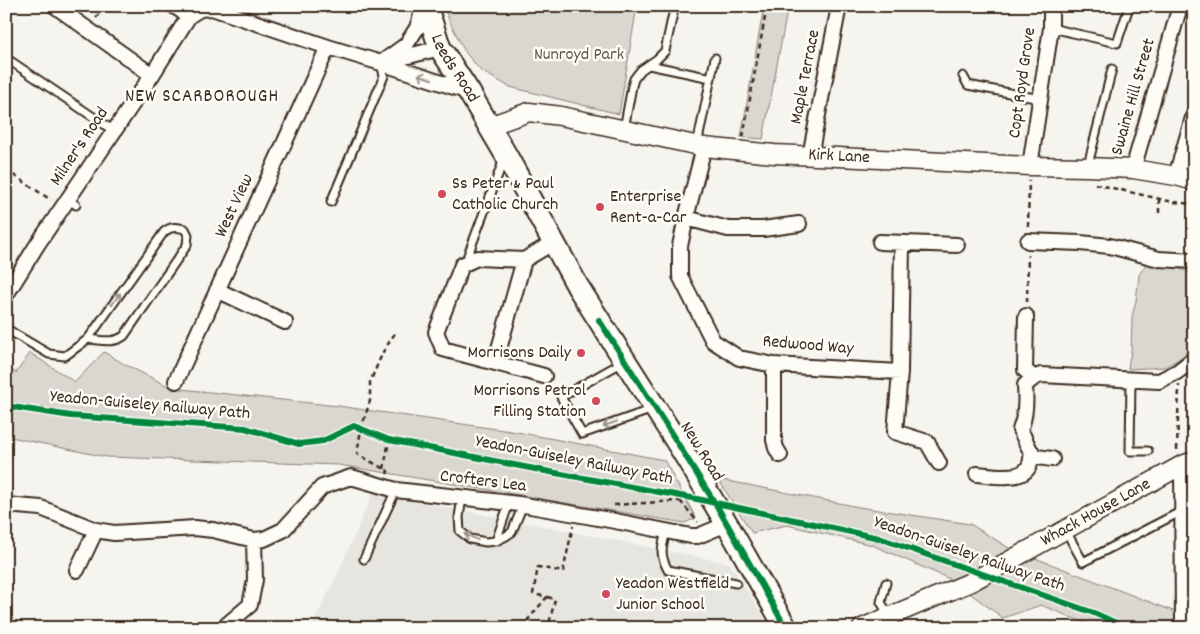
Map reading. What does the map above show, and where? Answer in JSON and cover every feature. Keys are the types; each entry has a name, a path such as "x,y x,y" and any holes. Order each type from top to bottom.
{"main road":[{"name":"Leeds Road","path":"425,6 440,48 489,126"},
{"name":"New Road","path":"489,126 578,287 694,470 786,628"}],"street":[{"path":"55,6 152,75"},
{"path":"174,6 190,16 200,9 212,8 241,12 328,47 469,92"},
{"path":"381,63 406,44 417,28 425,6"},
{"name":"Maple Terrace","path":"810,156 839,6"},
{"name":"Copt Royd Grove","path":"1030,166 1051,28 1051,6"},
{"name":"Swaine Hill Street","path":"1133,169 1180,6"},
{"name":"Milner's Road","path":"6,295 37,245 72,202 114,131 190,16"},
{"name":"West View","path":"176,381 328,47"},
{"path":"381,63 440,48"},
{"name":"Kirk Lane","path":"489,126 528,112 561,116 700,146 774,154 1133,169 1194,181"},
{"path":"1176,176 1194,114"},
{"name":"Redwood Way","path":"700,146 680,246 680,276 713,341 740,358 774,366 900,372"},
{"path":"686,218 728,229 763,229 799,224"},
{"path":"1028,241 1110,246 1159,259 1194,261"},
{"path":"544,376 443,349 436,332 462,265 477,258 524,260 554,242"},
{"path":"880,242 957,245"},
{"path":"902,243 900,372 895,432 927,442 939,463"},
{"path":"495,363 524,260"},
{"path":"217,290 285,322"},
{"path":"1026,316 1025,370 1034,378"},
{"path":"1052,459 1036,456 1020,430 1026,409 1025,386 1034,378 1041,375 1159,381 1177,372 1194,359"},
{"path":"774,366 774,440 780,455"},
{"path":"977,474 1011,476 1021,474 1028,469 1032,452"},
{"path":"1182,623 1182,511 1188,463"},
{"name":"Whack House Lane","path":"862,628 892,622 970,582 1188,463"},
{"name":"Crofters Lea","path":"6,505 41,508 96,530 114,533 195,528 213,530 254,540 264,539 283,530 322,487 351,477 396,490 523,505 691,536 698,536 707,532 722,516"},
{"path":"77,570 96,530"},
{"path":"223,628 250,605 256,580 254,540"}],"lane":[{"path":"1051,28 1117,43 1128,6"},
{"path":"624,130 634,80 641,70 657,60 665,51 674,9"},
{"path":"6,58 114,131"},
{"path":"700,146 715,58"},
{"path":"331,202 384,76 381,63"},
{"path":"649,65 711,78"},
{"path":"1088,167 1112,69"},
{"path":"963,76 968,84 1040,99"},
{"path":"468,255 506,155"},
{"path":"6,328 49,354 65,356 88,339 164,232 170,228 178,227 186,230 188,236 187,245 124,336 112,341 88,339"},
{"path":"625,360 561,397 582,434 656,408"},
{"path":"1131,380 1130,451 1148,451"},
{"path":"364,559 396,490"},
{"path":"462,498 458,517 460,531 470,539 486,542 496,541 512,532 523,505"},
{"path":"496,541 509,503"},
{"path":"1065,530 1082,562 1182,511"},
{"path":"666,531 662,548 662,559 668,570 736,583"},
{"path":"886,583 881,602 892,622"}],"path":[{"path":"740,150 767,6"},
{"path":"1026,316 1030,166"},
{"path":"6,170 53,202"},
{"path":"1093,184 1173,202 1194,204"},
{"path":"1158,199 1159,213"},
{"path":"378,485 388,471 357,454 370,401 370,382 383,352 397,330"},
{"path":"1177,372 1179,383 1177,449 1188,463"},
{"path":"354,426 368,431"},
{"path":"382,437 399,442"},
{"path":"384,468 389,440"},
{"path":"605,519 606,506 697,499"},
{"path":"680,501 707,532"},
{"path":"548,628 555,599 533,594 538,568 563,572 575,514"},
{"path":"522,628 547,597"}],"shaded area":[{"path":"373,493 729,563 771,628 311,628 337,575"}],"green space":[{"name":"Nunroyd Park","path":"444,6 637,6 619,114 510,87 481,71 465,52"},
{"path":"764,6 788,6 763,139 741,137"},
{"path":"1146,264 1181,269 1194,274 1194,346 1179,359 1165,367 1128,369 1131,352 1132,317 1139,275"},
{"path":"104,352 172,388 338,406 517,432 664,460 696,518 685,523 339,465 106,457 6,436 6,366 16,373 30,353 75,382"},
{"path":"718,479 859,507 970,524 1009,548 1194,619 1194,628 1097,628 1041,605 1003,618 952,580 872,545 787,525 752,533"}],"cycle path":[{"path":"599,320 718,508 786,628"},
{"name":"Yeadon-Guiseley Railway Path","path":"6,406 71,416 245,428 299,444 323,441 354,426 389,440 697,499 879,538 1094,613 1127,628"}],"place":[{"name":"Ss Peter & Paul Catholic Church","path":"442,194"},
{"name":"Enterprise Rent-a-Car","path":"600,207"},
{"name":"Morrisons Daily","path":"581,353"},
{"name":"Morrisons Petrol Filling Station","path":"596,401"},
{"name":"Yeadon Westfield Junior School","path":"606,594"}],"district":[{"name":"NEW SCARBOROUGH","path":"202,97"}]}
